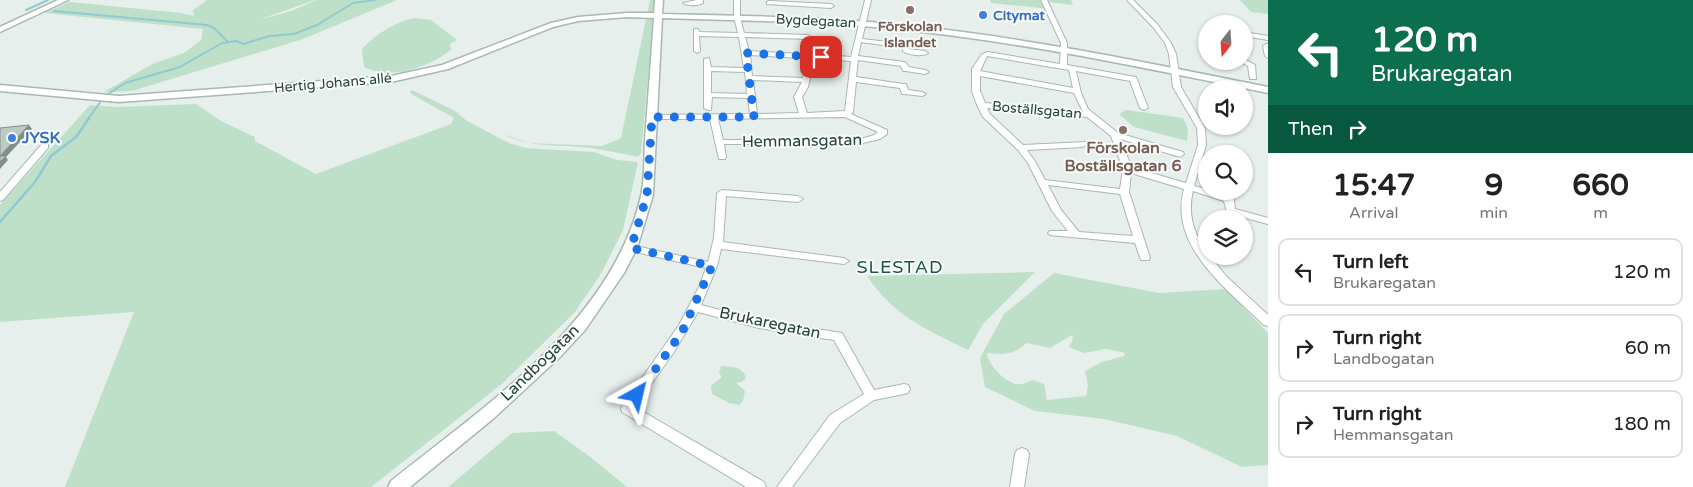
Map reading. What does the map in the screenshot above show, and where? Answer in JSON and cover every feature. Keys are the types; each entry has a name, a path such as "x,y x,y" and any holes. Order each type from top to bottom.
{"street":[{"path":"0,30 64,0"},
{"name":"Landbogatan","path":"397,487 488,413 555,353 601,299 631,248 647,195 659,0"},
{"path":"686,2 700,3 700,0"},
{"path":"737,0 737,17 746,53 754,117"},
{"name":"Hemmansgatan","path":"846,115 849,112 854,59 868,0"},
{"path":"1044,0 1062,39 1063,66"},
{"path":"1130,0 1152,22 1168,44 1174,59 1178,89 1199,121 1202,134 1202,148 1189,188 1185,214 1191,234 1206,257 1231,286 1268,322"},
{"path":"769,3 799,2 831,6"},
{"name":"Hertig Johans allé","path":"0,88 115,99 391,79 445,67 538,29 564,22 611,16 657,16"},
{"name":"Bygdegatan","path":"657,16 737,17 861,24 954,33 1063,49 1268,90"},
{"path":"697,51 696,32 808,37"},
{"path":"1253,37 1267,42 1268,56"},
{"path":"818,40 821,57"},
{"path":"858,40 906,46 906,51 925,53"},
{"path":"746,53 854,59 904,64 906,69 925,72"},
{"path":"981,105 976,91 976,73 978,65 988,54 1133,80 1144,108"},
{"path":"706,59 708,108"},
{"path":"1072,68 1076,91 1084,109 1089,115"},
{"path":"707,70 806,80"},
{"name":"Hemmansgatan","path":"804,116 798,97 806,80 808,70"},
{"path":"1252,70 1253,77"},
{"path":"976,73 1076,91"},
{"path":"852,79 903,86 905,92 922,94"},
{"path":"708,95 751,96"},
{"name":"Boställsgatan","path":"981,105 1089,115 1114,135 1180,154"},
{"name":"Boställsgatan","path":"981,105 986,115 1021,148 1057,211 1076,235"},
{"name":"Hemmansgatan","path":"652,117 846,115 885,131 877,137 858,142 719,142"},
{"name":"Hemmansgatan","path":"714,117 722,157"},
{"path":"1114,135 1127,169 1124,192 1146,258"},
{"name":"Boställsgatan","path":"1021,148 1083,144"},
{"path":"0,198 45,146"},
{"path":"1127,169 1198,190"},
{"path":"1042,182 1124,192"},
{"name":"Brukaregatan","path":"759,487 627,408 668,354 694,306 712,266 717,245 722,191 798,199"},
{"path":"1229,200 1230,212 1268,221"},
{"path":"1053,233 1139,240"},
{"path":"717,245 844,261"},
{"path":"631,248 712,266"},
{"name":"Brukaregatan","path":"694,306 759,324 838,336 871,396"},
{"path":"784,487 835,418 871,396 904,389"},
{"path":"1017,487 1022,454"}],"green space":[{"path":"207,0 315,0 258,20 291,11 317,0 397,0 303,39 132,91 104,92 152,64 184,53 201,40 203,29 44,13 70,2 181,13 194,16 193,10"},
{"path":"650,0 655,0 641,153 638,157 585,147 531,143 602,146 621,138"},
{"path":"990,0 1071,0 1073,5 1049,2 1051,9 991,3"},
{"path":"1240,0 1268,0 1268,14 1251,12"},
{"path":"415,18 431,20 457,40 450,44 451,50 432,62 409,70 385,73 364,67 362,49 367,44 393,25"},
{"path":"412,90 455,111 467,121 509,143 526,148 594,152 617,160 638,162 623,230 602,272 575,312 503,383 371,487 65,487 134,312 0,322 0,205 90,105 117,107 196,104 221,121 255,137 255,141 316,174 451,124 454,118 413,95 410,92"},
{"path":"1126,110 1183,118 1188,129 1187,141 1134,127 1119,114"},
{"path":"1035,272 983,324 968,350 924,328 899,311 877,290 867,276"},
{"path":"1054,273 1159,293 1226,289 1268,333 1268,465 1242,467 1177,436 1104,419 1035,411 985,387 980,358 1004,314","holes":["1072,335 1073,339 1069,347 1084,353 1106,349 1125,353 1124,356 1102,362 1085,371 1088,385 1086,396 1047,400 1044,384 1032,380 1020,384 1009,381 1000,375 987,353 1013,352 1026,343 1050,348"]},
{"path":"721,366 739,369 746,378 742,382 736,383 745,391 743,401 739,405 729,403 712,394 711,386 722,377 719,373"},
{"path":"554,431 627,487 448,487 512,433"}],"building":[{"path":"29,125 0,156 0,128"},
{"path":"0,156 6,156 0,162"}],"waterway":[{"path":"26,10 48,0"},
{"path":"88,119 104,97 125,83 180,67 222,43 236,41 243,44 270,36 294,34 317,25 353,3 375,0"},
{"path":"54,11 207,25 214,28 227,41"},
{"path":"0,222 35,182 51,156 76,137 89,118"}],"place":[{"name":"Förskolan Islandet","path":"910,10"},
{"name":"Citymat","path":"983,15"},
{"name":"Förskolan Boställsgatan 6","path":"1123,130"},
{"name":"JYSK","path":"12,138"}],"district":[{"name":"SLESTAD","path":"900,267"}],"route":[{"path":"637,395 682,332 712,266 631,248 641,221 647,195 652,117 754,117 746,53 821,57"}]}
